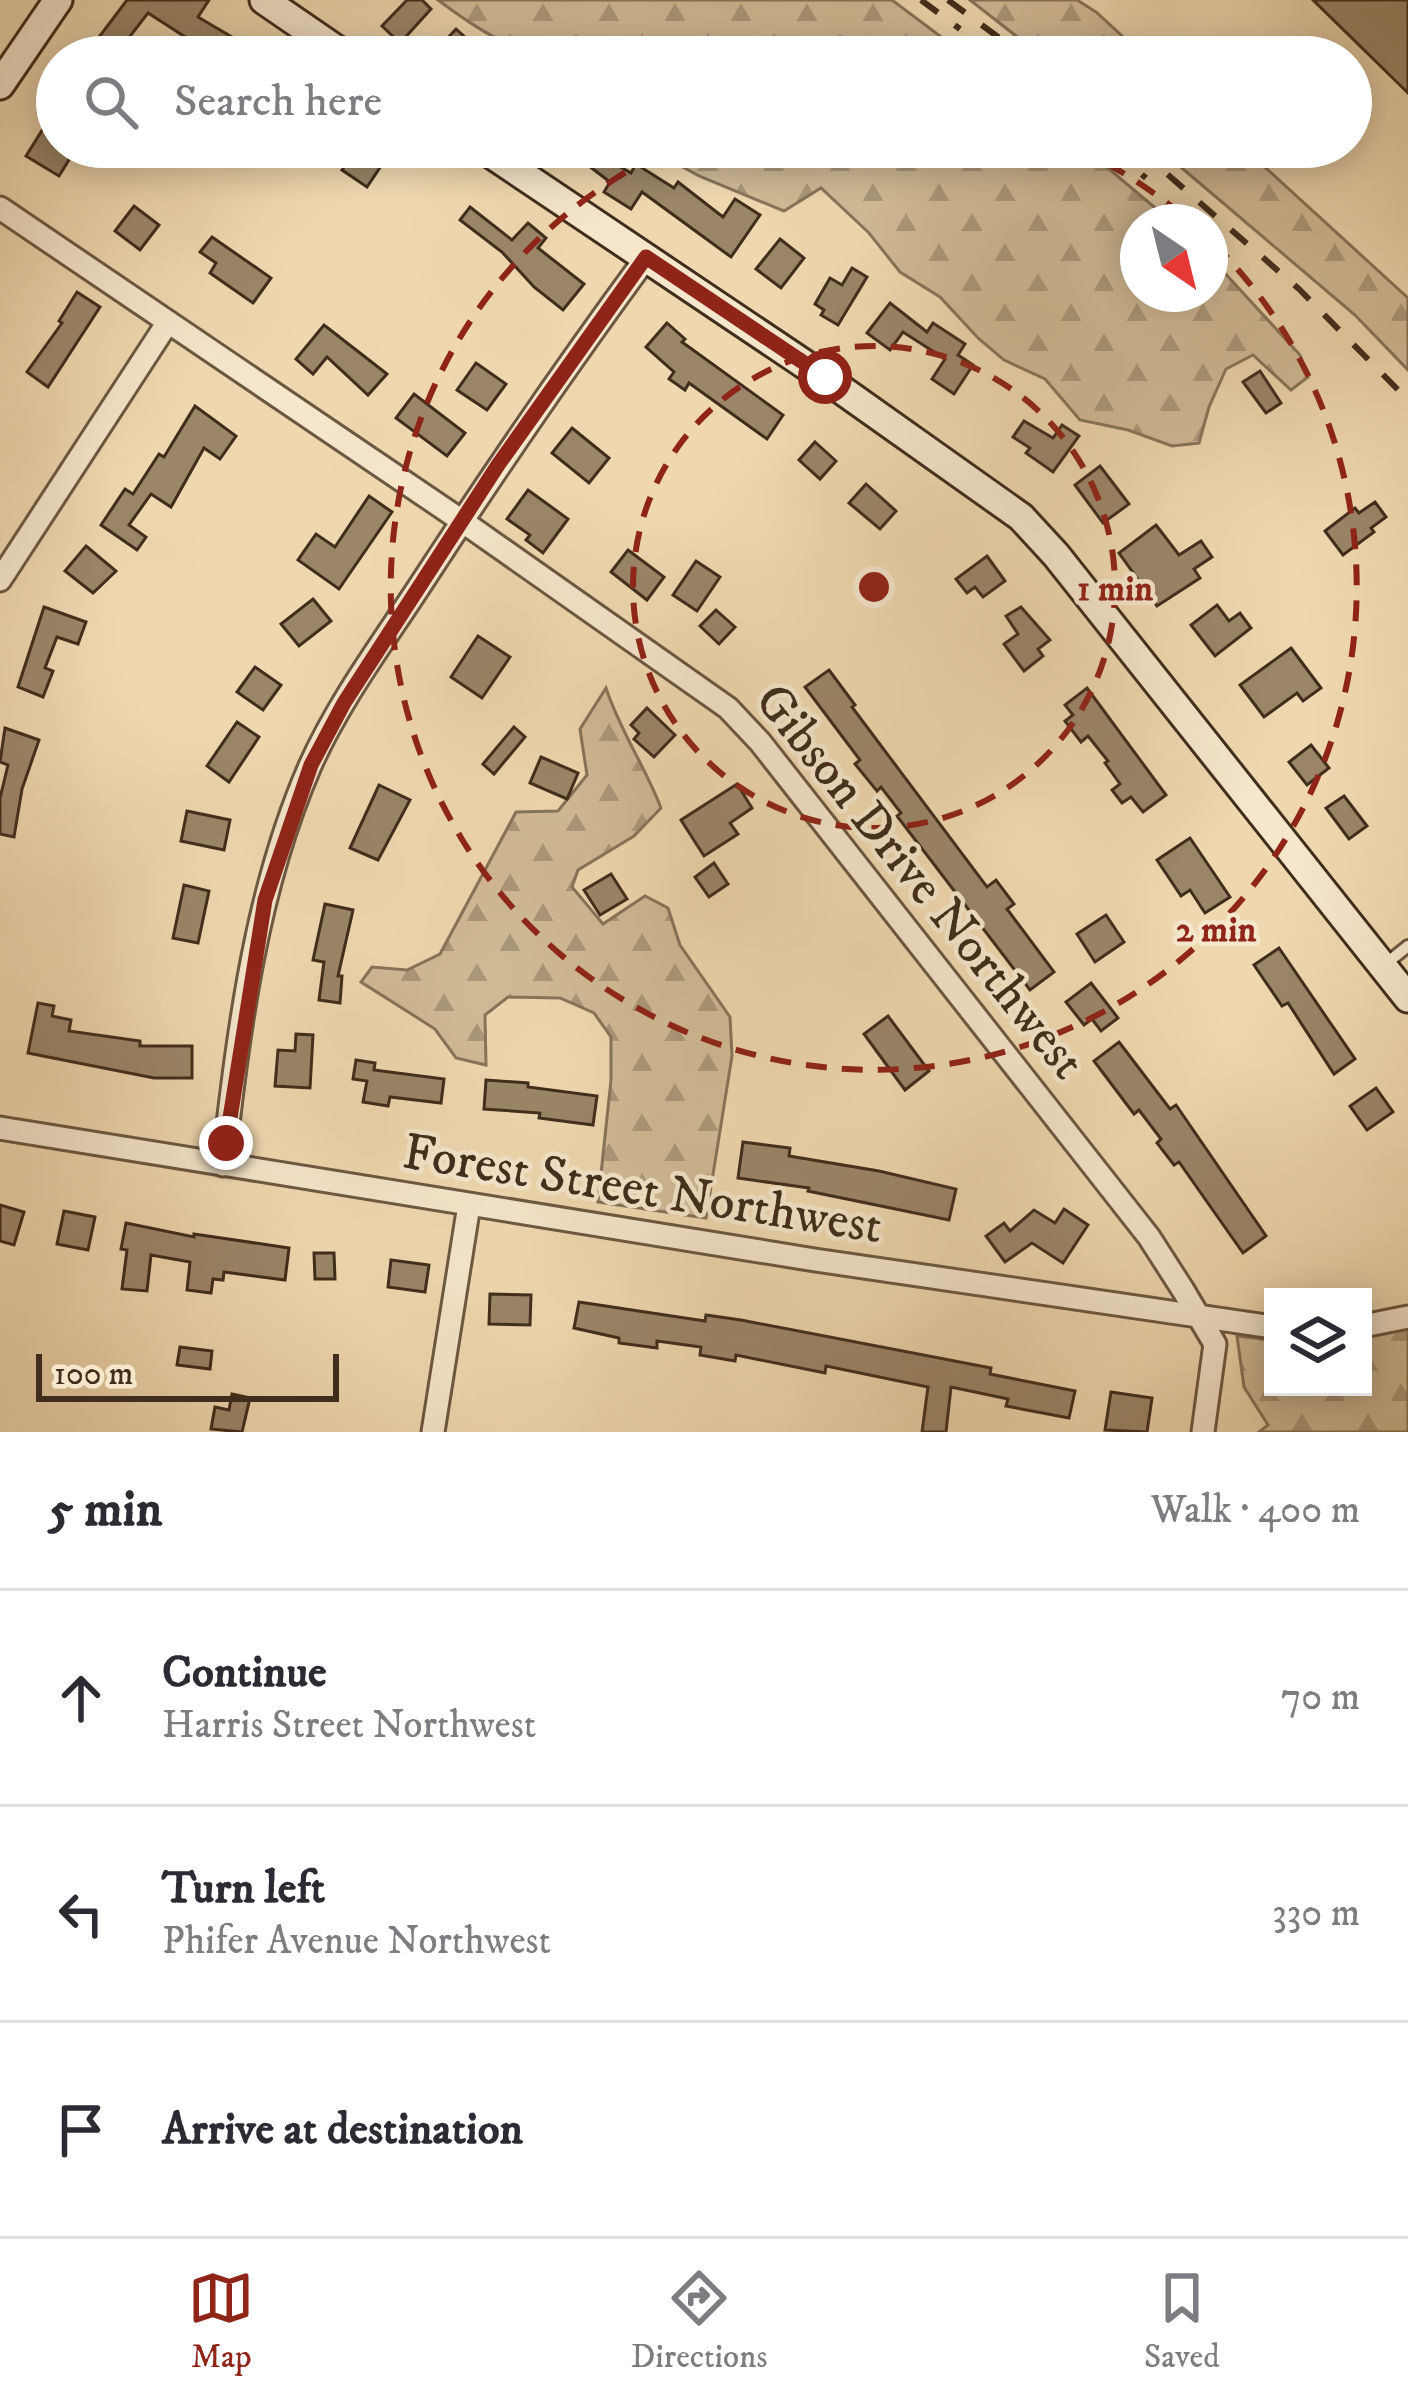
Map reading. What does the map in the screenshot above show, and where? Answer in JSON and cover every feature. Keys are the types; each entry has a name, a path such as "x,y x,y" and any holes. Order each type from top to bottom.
{"street":[{"path":"0,86 58,0"},
{"path":"264,0 316,36"},
{"path":"512,168 825,377 1021,518 1399,979"},
{"name":"Gibson Drive Northwest","path":"0,208 699,685 760,742 1149,1238 1200,1316 1215,1344 1203,1432"},
{"path":"223,1165 257,934 311,765 344,703 462,521 646,257"},
{"path":"0,580 168,322"},
{"name":"Forest Street Northwest","path":"0,1128 469,1205 1264,1326"},
{"path":"433,1432 469,1205"},
{"path":"1372,1324 1408,1317"}],"lane":[{"path":"1399,979 1408,946"}],"green space":[{"path":"438,0 892,0 940,36 493,36"},
{"path":"970,0 1077,0 1122,36 1016,36"},
{"path":"685,168 1108,168 1151,204 1120,204 1120,312 1228,312 1228,277 1300,355 1308,377 1291,390 1253,355 1226,369 1199,443 1172,446 1080,420 1045,379 1004,360 940,297 900,272 869,233 821,188 784,211"},
{"path":"1182,168 1266,168 1408,298 1408,370 1355,315"},
{"path":"606,688 661,808 634,836 578,870 572,887 603,924 645,896 668,908 680,945 730,1017 732,1056 706,1218 598,1202 611,1037 594,1013 560,998 508,997 485,1015 486,1065 456,1058 435,1029 361,982 372,967 407,970 440,954 516,812 558,811 587,775 580,729"},
{"path":"1408,1328 1408,1432 1259,1432 1268,1425 1244,1387 1237,1336 1264,1339 1264,1396 1372,1396 1372,1334"}],"building":[{"path":"127,0 209,0 198,17 230,36 184,36 148,13 130,36 100,36"},
{"path":"407,0 422,0 431,9 406,36 393,36 382,26"},
{"path":"1313,0 1408,0 1408,93 1372,58 1372,36 1350,36"},
{"path":"36,140 36,162 26,156"},
{"path":"343,168 380,168 367,187"},
{"path":"592,168 622,168 631,173 642,168 674,188 678,182 723,217 735,199 760,215 731,257 642,192 631,209 604,192 610,182"},
{"path":"134,206 159,225 140,250 115,231"},
{"path":"470,207 512,240 528,223 546,238 538,248 584,284 563,310 460,220"},
{"path":"212,237 271,278 253,303 210,273 216,263 200,252"},
{"path":"780,239 804,258 781,288 756,269"},
{"path":"852,268 867,277 838,325 821,315 824,310 815,304 830,278 842,285"},
{"path":"77,292 100,307 48,387 27,372 62,323"},
{"path":"890,303 927,332 933,323 965,344 958,355 973,365 954,394 932,379 945,359 903,332 890,350 867,333"},
{"path":"667,323 685,339 682,342 783,415 767,439 689,383 685,390 669,379 674,372 646,347"},
{"path":"324,325 387,374 368,395 327,357 313,374 296,359"},
{"path":"476,363 506,384 487,410 457,390"},
{"path":"1260,371 1281,403 1266,413 1243,382"},
{"path":"414,394 465,433 447,456 396,418"},
{"path":"195,406 236,436 220,459 204,448 171,507 151,494 129,525 146,537 137,550 101,525 125,489 133,494 159,454 164,457"},
{"path":"1024,421 1053,438 1062,425 1079,436 1053,472 1013,437"},
{"path":"572,428 609,458 589,483 552,453"},
{"path":"815,442 836,461 820,479 799,460"},
{"path":"1100,466 1129,504 1103,523 1075,485"},
{"path":"866,484 896,511 880,529 849,503"},
{"path":"528,490 568,519 543,553 526,540 530,535 507,519"},
{"path":"369,496 392,512 339,589 298,560 316,534 335,547"},
{"path":"1375,502 1386,517 1343,555 1325,531 1355,508 1359,513"},
{"path":"1156,525 1179,555 1201,541 1212,557 1194,569 1200,578 1157,606 1119,553"},
{"path":"86,546 116,571 93,593 65,571"},
{"path":"628,550 664,577 647,600 611,572"},
{"path":"987,556 1005,581 983,597 975,587 967,593 956,579"},
{"path":"696,561 720,577 697,611 673,595"},
{"path":"313,599 331,621 299,646 281,624"},
{"path":"1217,605 1229,621 1240,613 1251,628 1215,656 1191,625"},
{"path":"44,607 86,622 78,644 57,637 45,668 53,671 43,697 18,687"},
{"path":"1021,607 1050,640 1038,649 1043,656 1024,671 1004,644 1018,634 1006,616"},
{"path":"716,610 735,627 719,644 700,626"},
{"path":"478,636 510,657 482,698 451,677"},
{"path":"1291,648 1321,688 1303,701 1297,693 1264,717 1240,685"},
{"path":"255,667 281,685 263,710 237,692"},
{"path":"829,670 987,887 996,880 1014,904 1007,909 1054,972 1030,990 897,816 901,813 881,787 877,791 855,764 860,760 805,687"},
{"path":"1087,688 1166,795 1143,812 1131,797 1122,803 1112,790 1120,784 1108,761 1088,736 1081,742 1065,721 1073,715 1065,705"},
{"path":"647,708 675,735 654,757 634,739 639,733 631,725"},
{"path":"237,722 259,737 229,782 207,766"},
{"path":"514,727 525,737 494,774 483,764"},
{"path":"5,728 39,740 22,789 14,837 0,834 0,798 8,765 0,762"},
{"path":"1311,745 1329,768 1307,785 1289,762"},
{"path":"541,757 578,773 567,799 530,783"},
{"path":"737,784 752,808 730,823 738,834 704,856 681,820"},
{"path":"379,785 410,800 378,860 350,848"},
{"path":"1344,796 1367,826 1349,839 1326,808"},
{"path":"187,811 230,820 224,850 181,841"},
{"path":"1190,838 1230,897 1205,913 1190,890 1181,896 1157,860"},
{"path":"714,863 728,884 709,897 695,877"},
{"path":"611,874 627,899 600,915 584,890"},
{"path":"184,885 209,891 198,943 173,938"},
{"path":"325,904 353,910 338,976 342,976 340,1003 319,1000 324,962 313,960"},
{"path":"1106,915 1124,942 1095,962 1077,934"},
{"path":"1279,948 1355,1059 1334,1074 1288,1003 1282,1006 1254,965"},
{"path":"1091,983 1118,1018 1101,1031 1092,1019 1084,1025 1066,1002"},
{"path":"38,1003 54,1006 52,1016 71,1020 69,1031 140,1041 140,1046 192,1046 192,1078 154,1078 28,1053"},
{"path":"888,1016 929,1071 905,1090 864,1034"},
{"path":"296,1034 313,1035 310,1088 275,1086 278,1050 295,1051"},
{"path":"1119,1042 1170,1109 1176,1105 1266,1236 1243,1253 1179,1162 1174,1165 1157,1143 1161,1139 1139,1110 1134,1114 1094,1061"},
{"path":"356,1060 375,1063 374,1070 444,1079 441,1103 390,1097 388,1106 363,1102 367,1081 353,1079"},
{"path":"486,1080 597,1096 593,1125 539,1118 540,1113 484,1109"},
{"path":"1376,1088 1393,1112 1367,1130 1350,1106"},
{"path":"743,1142 790,1148 789,1156 956,1189 949,1220 809,1188 738,1178"},
{"path":"0,1205 24,1212 14,1245 0,1241"},
{"path":"1064,1209 1088,1225 1063,1263 1032,1243 1005,1262 986,1236 1004,1223 1010,1231 1034,1210 1055,1223"},
{"path":"64,1211 95,1217 88,1250 57,1244"},
{"path":"126,1223 289,1248 285,1280 224,1272 223,1280 213,1279 211,1293 187,1290 190,1262 151,1255 147,1291 122,1289"},
{"path":"314,1253 334,1253 335,1279 315,1279"},
{"path":"391,1260 429,1265 425,1292 388,1287"},
{"path":"490,1294 531,1295 530,1325 489,1324"},
{"path":"579,1302 705,1321 706,1315 741,1320 991,1368 990,1374 1075,1391 1069,1418 1006,1406 1008,1399 951,1387 946,1432 922,1432 928,1387 826,1366 825,1373 736,1355 735,1361 700,1355 701,1347 657,1341 657,1348 619,1343 619,1338 574,1328"},
{"path":"180,1347 212,1351 210,1369 177,1365"},
{"path":"1111,1392 1152,1398 1147,1432 1105,1430"},
{"path":"232,1394 250,1398 242,1432 211,1429 215,1407 229,1410"}],"railway":[{"path":"921,0 960,29"},
{"path":"948,0 997,36"},
{"path":"1134,168 1146,178"},
{"path":"1160,168 1299,289 1408,400"}],"route":[{"path":"226,1143 257,934 286,831 311,765 344,703 498,465 646,257 825,377"}]}
